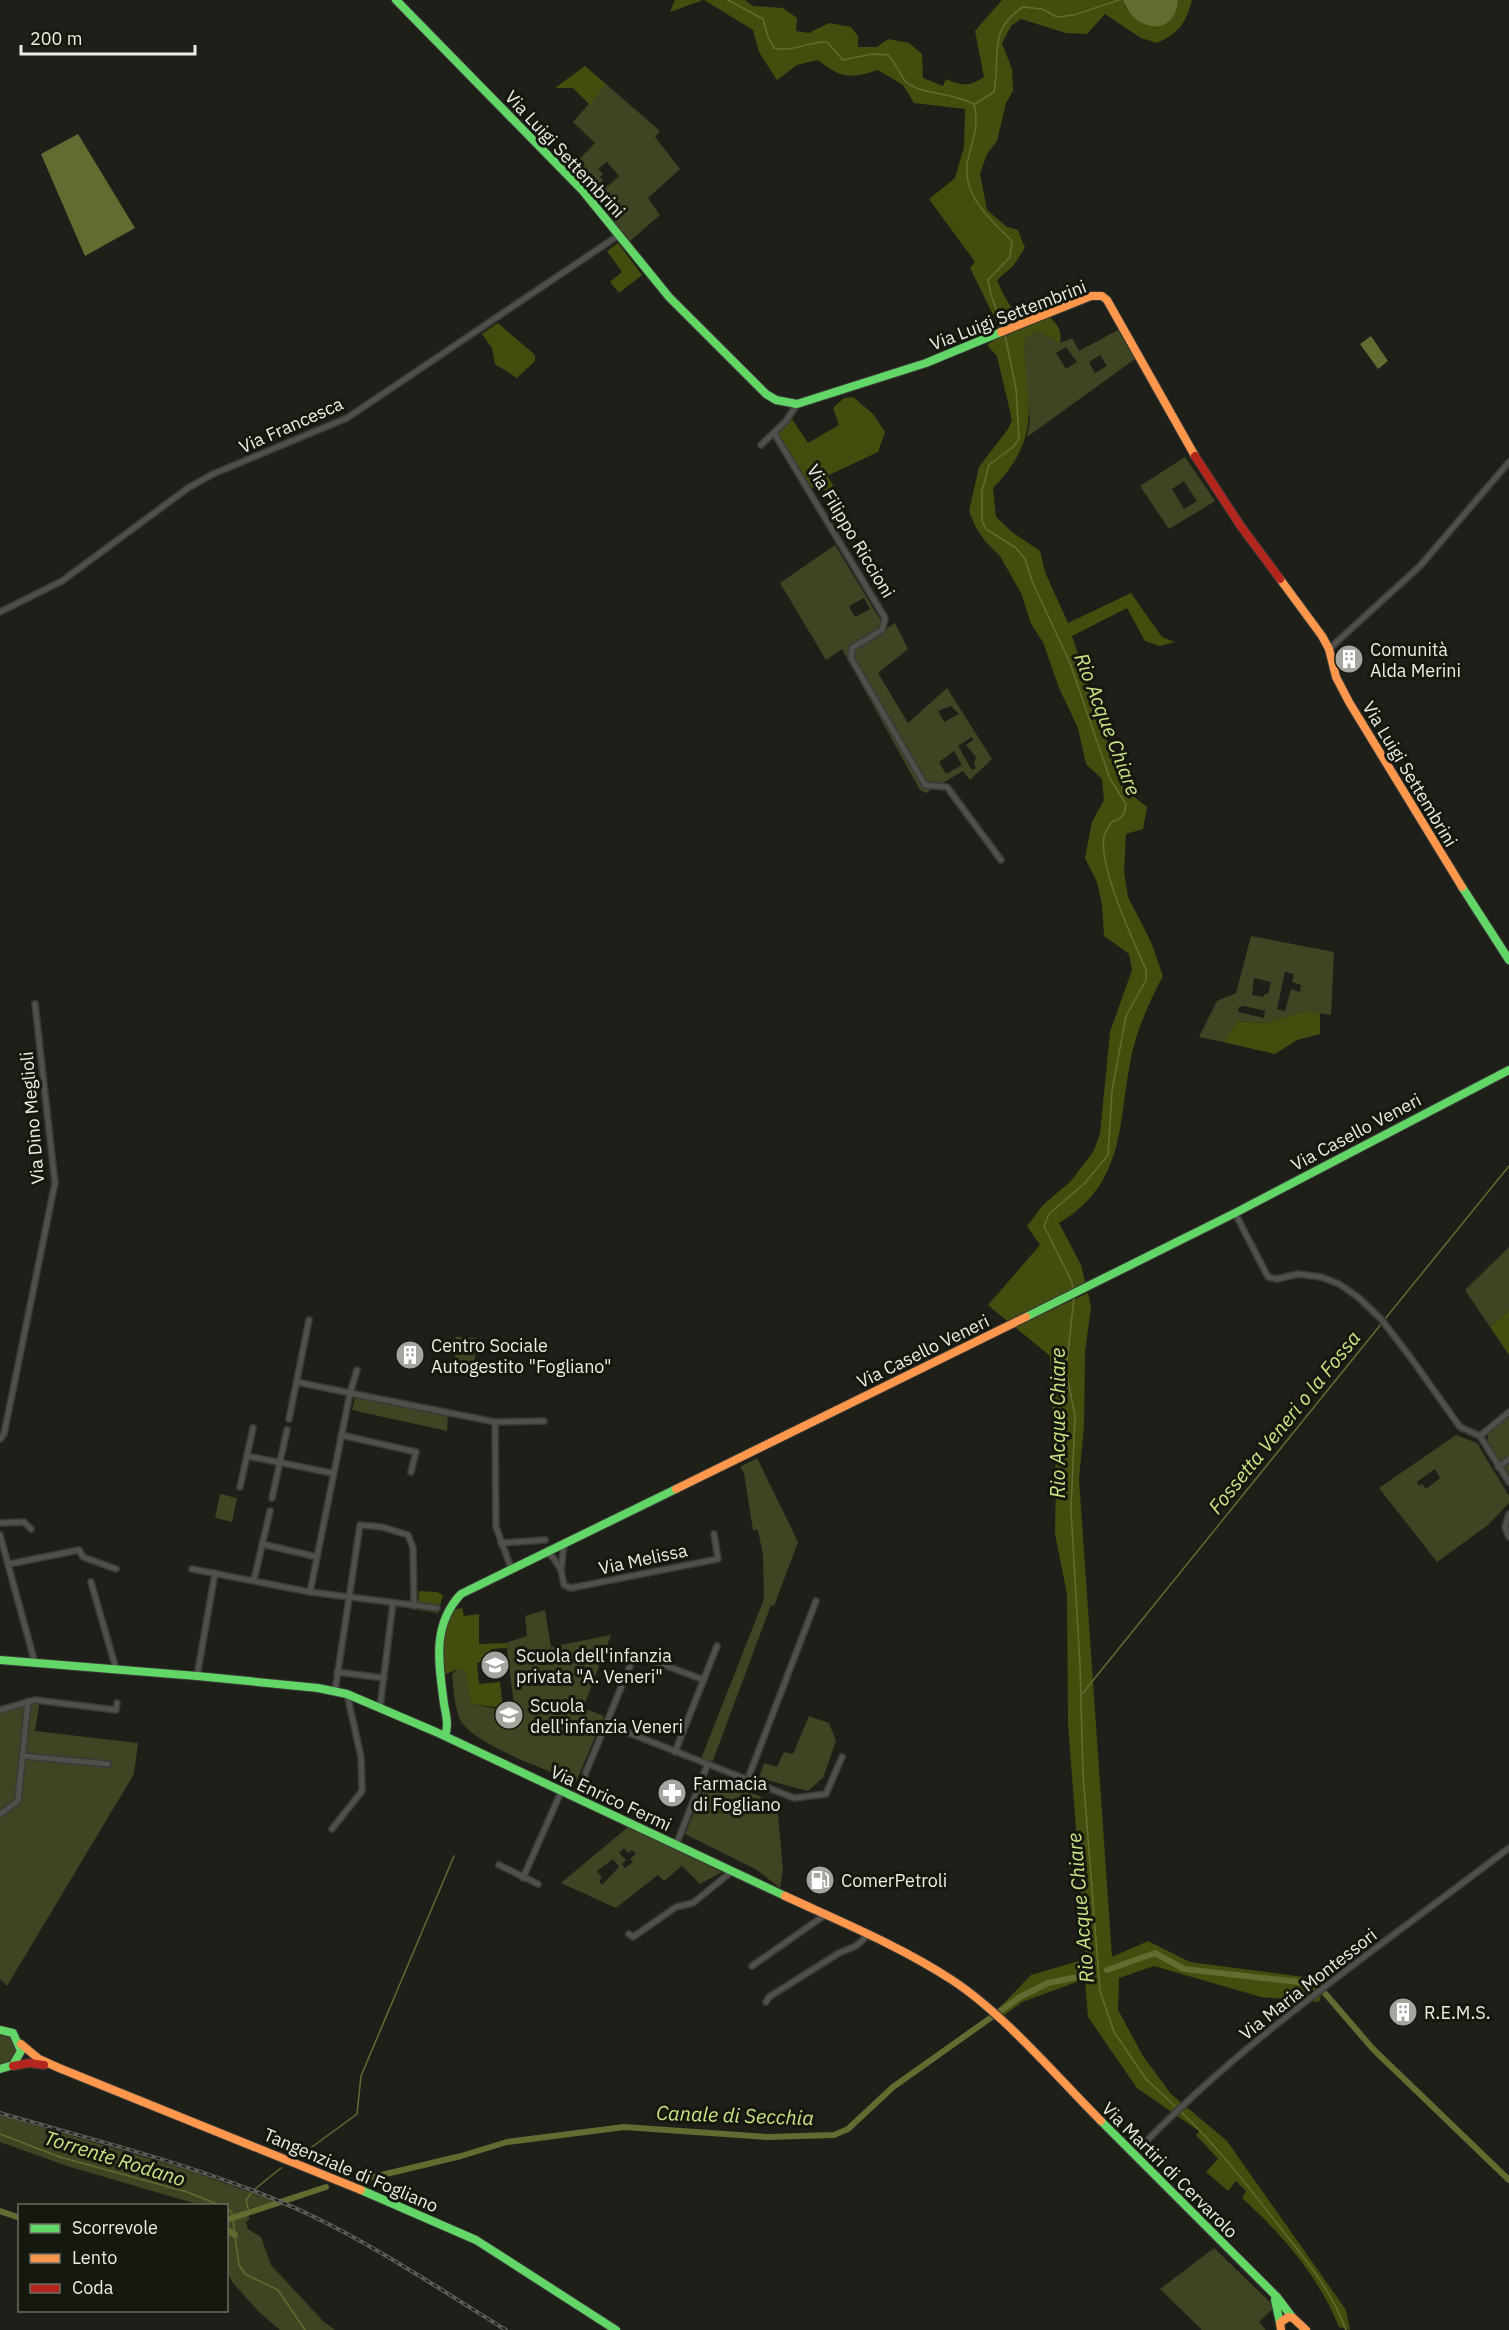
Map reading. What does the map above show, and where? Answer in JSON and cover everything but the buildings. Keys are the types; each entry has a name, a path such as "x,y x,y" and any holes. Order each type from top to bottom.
{"street":[{"name":"Via Luigi Settembrini","path":"396,0 583,190 669,297 766,394 776,400 797,404 926,363 1091,296 1102,296 1107,300 1196,458 1240,525 1318,631 1329,650 1336,677 1349,702 1444,860 1509,960"},
{"name":"Via Francesca","path":"0,612 62,582 188,488 213,474 322,430 355,413 619,235"},
{"path":"761,445 774,433 797,404"},
{"name":"Via Filippo Riccioni","path":"774,433 885,618 882,630 852,648 851,658 925,785 947,787 1001,860"},
{"path":"1329,650 1420,566 1509,462"},
{"name":"Via Dino Meglioli","path":"0,1438 4,1434 55,1183 35,1004"},
{"name":"Via Casello Veneri","path":"444,1736 448,1728 439,1639 441,1618 448,1605 461,1594 1235,1213 1509,1070"},
{"path":"1235,1213 1268,1277 1273,1279 1298,1274 1310,1275 1339,1284 1380,1319 1460,1427 1480,1436 1509,1482"},
{"path":"289,1419 309,1320"},
{"path":"310,1592 332,1473 357,1370"},
{"path":"297,1382 495,1422 544,1421"},
{"path":"1480,1436 1509,1412"},
{"path":"495,1422 496,1527 511,1568"},
{"path":"240,1487 253,1428"},
{"path":"272,1498 287,1430"},
{"path":"341,1435 416,1452 411,1472"},
{"path":"247,1456 332,1473"},
{"path":"1498,1467 1509,1458"},
{"path":"254,1580 270,1511"},
{"path":"1509,1515 1504,1527 1509,1537"},
{"path":"0,1523 24,1522 31,1529"},
{"path":"335,1691 360,1525 390,1528 408,1535 413,1548 414,1605"},
{"name":"Via Melissa","path":"545,1552 552,1556 561,1570 564,1585 571,1588 718,1559 714,1534"},
{"path":"0,1535 35,1664"},
{"path":"501,1543 545,1540"},
{"path":"262,1544 316,1557"},
{"path":"561,1570 564,1544"},
{"path":"9,1564 79,1550 83,1557 116,1569"},
{"path":"192,1569 310,1592 437,1608"},
{"path":"197,1676 215,1573"},
{"path":"91,1582 116,1669"},
{"path":"747,1781 816,1601"},
{"path":"380,1707 393,1603"},
{"path":"675,1752 717,1646"},
{"path":"574,1798 635,1654 704,1680"},
{"name":"Via Enrico Fermi","path":"0,1660 197,1676 347,1694 436,1732 932,1966 954,1980 990,2010 1047,2067"},
{"path":"337,1672 384,1678"},
{"path":"332,1829 362,1791 361,1758 347,1694"},
{"path":"0,1814 18,1801 28,1701"},
{"path":"0,1710 28,1701 54,1701 116,1710 117,1703"},
{"name":"Via Casello Veneri","path":"436,1732 445,1713"},
{"path":"606,1724 707,1766 794,1798 822,1795 829,1789 842,1757"},
{"path":"22,1756 108,1764"},
{"path":"676,1845 707,1766"},
{"path":"523,1878 561,1792"},
{"name":"Via Maria Montessori","path":"1134,2154 1182,2103 1322,1991 1509,1848"},
{"path":"499,1865 538,1884"},
{"path":"629,1934 633,1937 676,1907 693,1903 731,1872"},
{"path":"752,1966 825,1915"},
{"path":"766,2002 770,1997 830,1958 858,1945 868,1935"},
{"name":"Tangenziale di Fogliano","path":"0,2030 13,2033 21,2044 39,2059 59,2068 296,2162 476,2240 616,2330"},
{"path":"12,2066 20,2057 21,2044"},
{"name":"Tangenziale di Fogliano","path":"0,2069 29,2063 59,2068"},
{"name":"Via Martiri di Cervarolo","path":"1047,2067 1271,2294 1298,2327"},
{"name":"Via Martiri di Cervarolo","path":"1271,2294 1279,2308 1280,2328"},
{"path":"1280,2328 1285,2317 1292,2317"},
{"path":"1298,2327 1306,2330"}],"shaded area":[{"path":"675,0 703,0 670,12"},
{"path":"704,0 745,0 753,6 783,8 797,18 796,31 809,33 829,23 851,27 858,36 858,47 877,47 888,39 909,43 922,54 923,78 943,86 946,79 965,84 974,83 984,77 975,31 1002,0 1123,0 1126,9 1178,4 1178,0 1192,0 1187,15 1176,31 1157,43 1141,38 1105,14 1087,34 1066,33 1021,19 1011,26 1002,43 1012,69 1013,91 1006,103 997,141 987,154 980,174 987,210 1007,227 1018,230 1025,248 1013,266 997,280 1001,290 1012,308 1024,319 1044,311 1057,325 1061,338 1060,343 1038,331 1026,338 1024,349 1029,407 1028,423 1025,439 1018,454 993,488 996,517 1012,532 1040,551 1045,572 1068,623 1131,593 1162,637 1175,642 1160,646 1145,641 1127,608 1072,636 1123,788 1147,807 1143,829 1126,834 1124,872 1128,897 1151,942 1163,976 1146,1012 1133,1049 1121,1123 1109,1168 1098,1188 1082,1207 1059,1223 1081,1265 1085,1282 1033,1310 1038,1316 1088,1293 1091,1307 1085,1352 1084,1427 1079,1479 1112,1957 1148,1941 1190,1962 1326,1980 1319,2002 1261,1997 1154,1966 1119,1978 1118,2010 1143,2056 1171,2094 1227,2141 1346,2310 1350,2330 1339,2327 1321,2291 1298,2257 1242,2198 1246,2191 1236,2181 1228,2191 1206,2172 1218,2159 1196,2135 1199,2131 1137,2088 1088,2017 1085,1979 1022,2002 1003,2016 997,2010 1031,1975 1086,1959 1068,1724 1067,1594 1055,1534 1056,1475 1050,1356 988,1305 1040,1245 1027,1226 1044,1204 1071,1181 1093,1152 1100,1134 1110,1032 1132,970 1129,954 1104,936 1102,905 1097,882 1085,858 1092,822 1104,800 1102,779 1086,764 1078,728 1059,688 1043,642 1031,624 1021,593 1000,556 985,541 975,526 969,511 979,467 1008,429 1012,420 997,356 987,345 997,338 998,325 970,268 975,262 929,199 955,178 964,147 965,109 914,103 903,85 878,70 846,76 818,60 797,65 777,80 759,52 753,30"},
{"path":"1123,0 1178,0 1170,21 1153,26 1135,19"},
{"path":"585,66 606,84 590,105 573,88 555,88"},
{"path":"606,84 660,131 655,137 680,169 648,198 660,215 629,242 598,201 568,171 595,143 573,122","holes":["607,162 619,176 608,186 600,177 603,174 598,169"]},
{"path":"78,134 135,228 85,256 41,154"},
{"path":"618,243 642,275 619,293 610,282 622,272 607,251"},
{"path":"498,323 535,355 535,361 517,378 495,364 492,348 482,334"},
{"path":"1118,330 1135,359 1027,437 1030,420 1024,349 1026,338 1038,331 1060,343 1072,338 1079,351","holes":["1066,347 1077,362 1066,369 1056,353","1100,355 1107,366 1095,373 1089,362"]},
{"path":"1371,336 1388,361 1378,369 1360,344"},
{"path":"853,397 873,414 885,432 878,452 827,476 839,494 810,487 777,433 792,419 808,443 839,425 833,408 844,398"},
{"path":"1185,457 1215,501 1169,529 1140,486","holes":["1184,481 1197,501 1184,509 1172,489"]},
{"path":"835,545 886,629 895,623 908,649 878,673 908,723 947,688 992,759 970,780 963,771 926,793 920,790 842,649 826,660 780,583","holes":["864,598 870,609 855,617 849,606","951,706 959,714 944,722 938,711","972,737 973,740 966,745 976,757 974,764 976,768 972,770 958,746","954,751 962,765 946,774 939,762"]},
{"path":"1251,936 1334,952 1331,1015 1305,1011 1267,1023 1237,1021 1223,1042 1199,1037 1217,1001 1236,993","holes":["1285,972 1294,974 1292,982 1301,985 1300,992 1291,989 1285,1011 1277,1009","1254,978 1271,982 1268,994 1263,997 1252,995","1239,1007 1265,1011 1264,1018 1238,1012"]},
{"path":"1305,1011 1320,1013 1320,1034 1297,1040 1275,1054 1223,1042 1237,1021 1267,1023"},
{"path":"1509,1247 1509,1310 1490,1327 1465,1290"},
{"path":"1509,1310 1509,1355 1490,1327"},
{"path":"456,1337 476,1338 474,1374 454,1374"},
{"path":"356,1394 448,1413 447,1431 352,1410"},
{"path":"1509,1416 1509,1476 1494,1456 1489,1445 1488,1433"},
{"path":"1456,1435 1477,1443 1509,1496 1509,1503 1488,1525 1437,1562 1379,1488","holes":["1435,1469 1440,1478 1426,1489 1422,1484 1419,1486 1417,1482"]},
{"path":"757,1458 798,1542 774,1606 771,1605 712,1763 701,1759 764,1599 763,1555 758,1530 753,1530 744,1473 740,1467"},
{"path":"220,1494 237,1498 232,1522 215,1518"},
{"path":"419,1591 437,1592 443,1595 438,1613 418,1610"},
{"path":"462,1608 464,1616 479,1614 479,1644 506,1643 507,1648 491,1649 492,1661 477,1663 479,1684 500,1682 503,1708 471,1704 465,1671 458,1669 444,1675 441,1629 448,1611"},
{"path":"545,1610 551,1647 611,1635 583,1708 604,1716 576,1782 515,1757 484,1741 463,1724 455,1700 452,1674 458,1669 465,1671 471,1704 515,1712 506,1643 527,1636 525,1616"},
{"path":"40,1700 35,1731 138,1743 134,1774 7,1986 0,1979 0,1710"},
{"path":"809,1716 829,1723 836,1741 823,1778 808,1791 759,1778 764,1763 777,1767 784,1752 793,1754"},
{"path":"709,1777 777,1803 783,1870 780,1888 757,1870 685,1834"},
{"path":"628,1827 722,1872 700,1884 682,1866 664,1881 658,1875 616,1908 561,1883","holes":["624,1848 628,1853 632,1850 636,1854 630,1859 633,1862 625,1868 622,1864 626,1860 619,1853","613,1859 619,1867 602,1885 599,1881 602,1878 597,1871"]},
{"path":"0,2033 12,2036 18,2045 14,2060 0,2066"},
{"path":"0,2115 189,2170 274,2201 245,2210 250,2219 246,2222 248,2229 261,2237 271,2265 323,2321 335,2330 280,2330 259,2312 233,2283 228,2274 228,2204 197,2204 67,2166 0,2142"},
{"path":"1214,2248 1274,2308 1259,2322 1266,2330 1202,2330 1160,2289"}],"waterway":[{"path":"728,0 763,19 774,48 788,49 827,42 843,60 872,54 888,55 904,80 912,86 956,97 973,104"},
{"path":"975,104 994,92 1000,35 1004,25 1023,7 1042,9 1057,17 1074,15 1119,0"},
{"name":"Rio Acque Chiare","path":"974,104 976,123 967,168 971,192 985,213 1012,241 1010,257 988,280 1003,328"},
{"name":"Rio Acque Chiare","path":"1005,335 1016,389 1019,439 1013,447 989,465 982,491 982,521 986,529 1016,548 1025,559 1032,581 1070,663 1110,779 1126,804 1124,814 1118,820 1113,821 1106,831 1103,845 1110,881 1146,970 1146,980 1126,1016 1112,1091 1108,1155 1084,1184 1049,1214 1044,1226 1072,1282 1073,1290"},
{"name":"Fossetta Veneri o la Fossa","path":"1385,1319 1509,1166"},
{"name":"Rio Acque Chiare","path":"1074,1297 1066,1371 1075,1416 1071,1510 1080,1665 1083,1774 1100,1991 1114,2032 1146,2079 1177,2108"},
{"name":"Fossetta Veneri o la Fossa","path":"1082,1694 1382,1323"},
{"path":"301,2155 357,2114 361,2076 454,1856"},
{"name":"Canale di Secchia","path":"1107,1970 1155,1953 1184,1969 1317,1984 1373,2049 1509,2180"},
{"name":"Canale di Secchia","path":"369,2178 461,2156 507,2142 624,2127 767,2137 834,2135 848,2129 893,2087 1020,1997 1048,1983 1092,1974"},
{"name":"Rio Acque Chiare","path":"1180,2111 1232,2167 1308,2263 1326,2289 1346,2330"},
{"name":"Torrente Rodano","path":"0,2134 60,2157 187,2192 217,2204"},
{"path":"255,2189 281,2168"},
{"name":"Canale di Secchia","path":"228,2219 326,2187"},
{"path":"249,2212 246,2200 252,2192"},
{"name":"Torrente Rodano","path":"228,2209 232,2213 239,2265 245,2274 278,2290 305,2330"},
{"name":"Canale di Secchia","path":"0,2211 18,2217"},
{"path":"228,2230 235,2235"}],"railway":[{"path":"0,2113 194,2169 269,2197 358,2240 506,2330"}],"traffic: fast":[{"path":"396,0 583,191 669,297 766,394 776,400 797,404 926,363 1001,332"},
{"path":"1462,887 1509,960"},
{"path":"1026,1317 1235,1213 1509,1070"},
{"path":"445,1736 447,1720 440,1674 439,1646 445,1619 451,1606 461,1594 676,1489"},
{"path":"0,1660 197,1676 318,1688 347,1694 436,1732 785,1896"},
{"path":"0,2030 13,2033 21,2051 13,2065 0,2069"},
{"path":"1101,2121 1277,2297 1292,2317"},
{"path":"361,2190 476,2240 616,2330"},
{"path":"1275,2300 1280,2323"}],"traffic: slow":[{"path":"1001,332 1091,296 1102,296 1107,300 1195,456"},
{"path":"1280,579 1322,636 1329,649 1336,677 1349,702 1462,887"},
{"path":"676,1489 1026,1317"},
{"path":"785,1896 891,1945 972,1994 1030,2047 1101,2121"},
{"path":"21,2044 39,2059 59,2068 361,2190"},
{"path":"1281,2330 1280,2323 1288,2317 1293,2318 1306,2330"}],"traffic: jam":[{"path":"1195,456 1240,525 1280,579"},
{"path":"13,2066 29,2063 44,2065"}],"place":[{"name":"Comunità Alda Merini","path":"1349,659"},
{"name":"Centro Sociale Autogestito \"Fogliano\"","path":"410,1355"},
{"name":"Scuola dell'infanzia privata \"A. Veneri\"","path":"495,1665"},
{"name":"Scuola dell'infanzia Veneri","path":"509,1715"},
{"name":"Farmacia di Fogliano","path":"672,1793"},
{"name":"ComerPetroli","path":"820,1880"},
{"name":"R.E.M.S.","path":"1403,2012"}]}
